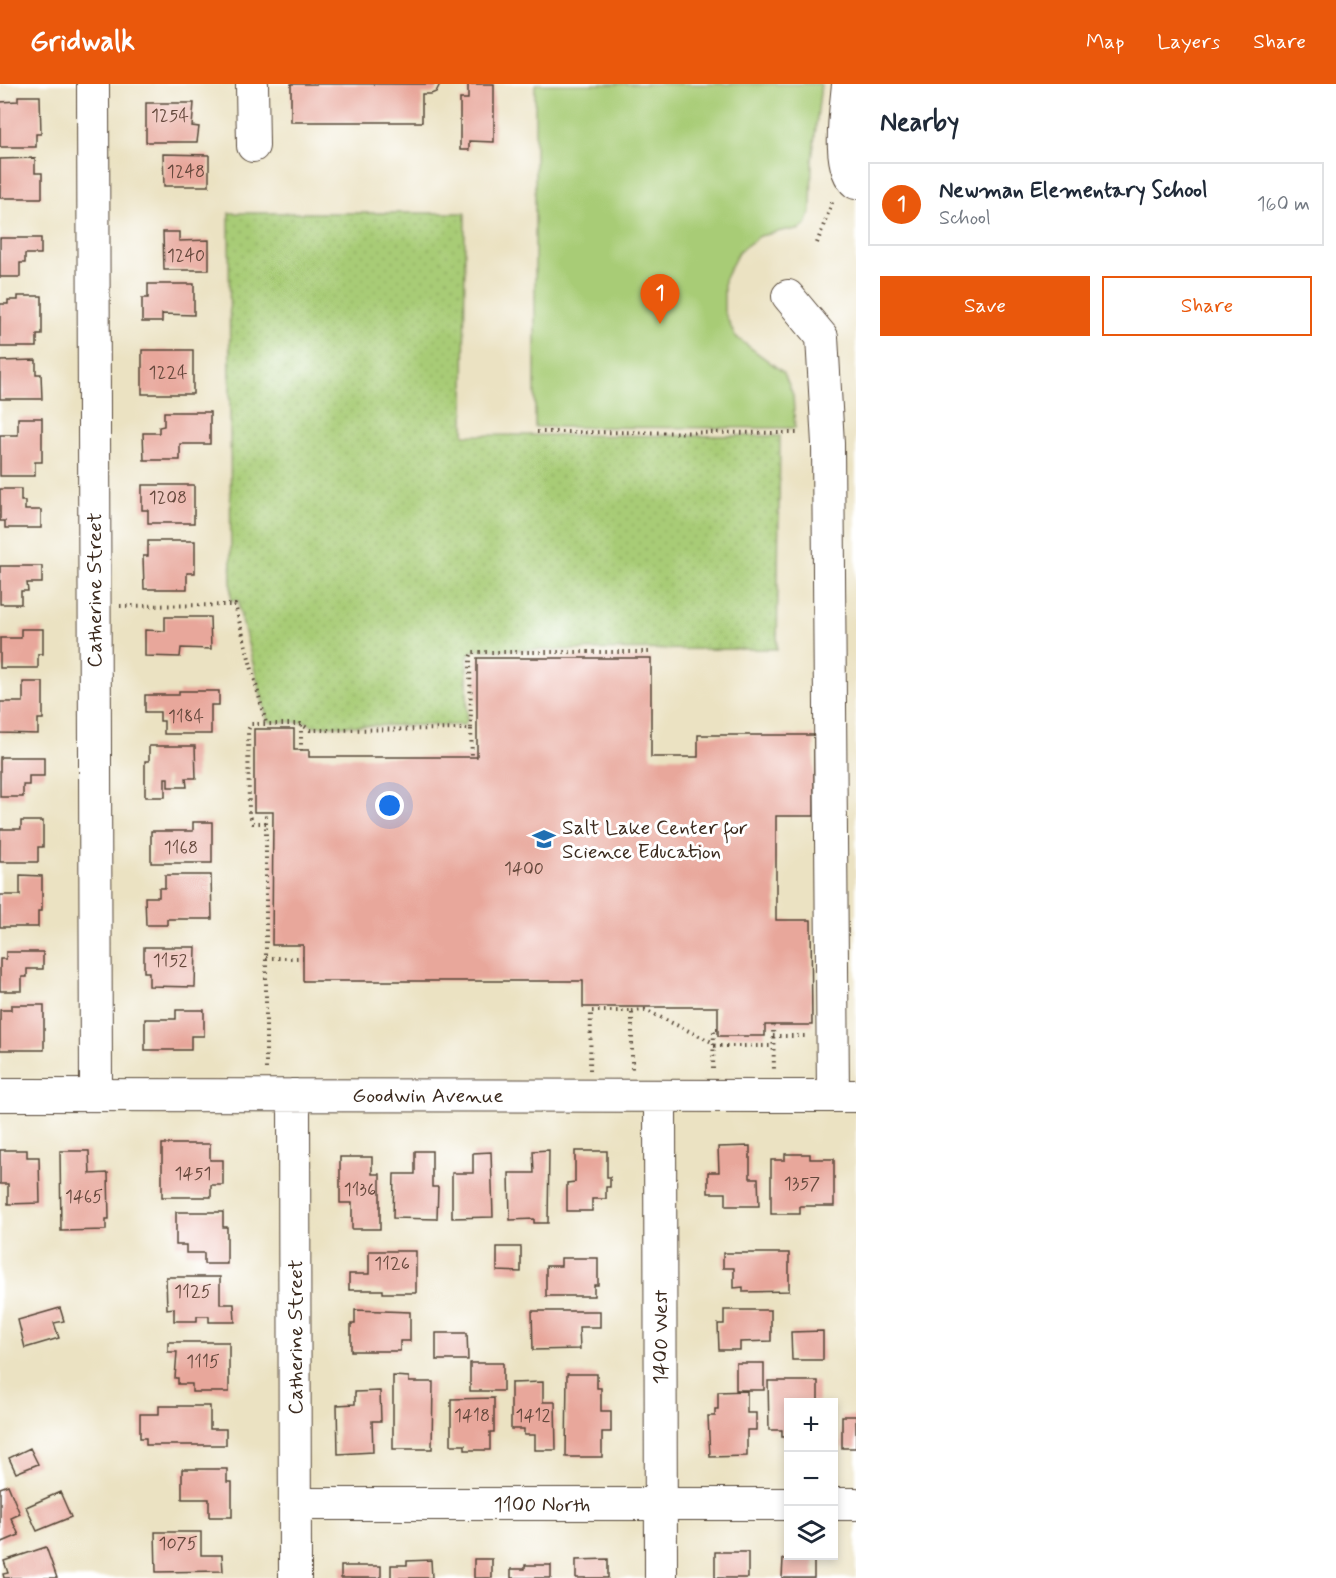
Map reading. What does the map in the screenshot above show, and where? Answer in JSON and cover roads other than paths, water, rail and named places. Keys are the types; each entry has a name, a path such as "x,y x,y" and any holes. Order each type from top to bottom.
{"street":[{"name":"Catherine Street","path":"93,84 96,1095"},
{"path":"252,84 253,146"},
{"path":"844,192 849,176 844,159 848,84"},
{"path":"788,296 822,338 828,444 845,1096"},
{"name":"Goodwin Avenue","path":"0,1095 845,1096"},
{"name":"Catherine Street","path":"294,1095 296,1578"},
{"name":"1400 West","path":"660,1096 661,1578"},
{"name":"1100 North","path":"295,1504 784,1504"},
{"path":"838,1504 856,1504"}],"place":[{"name":"Newman Elementary School","path":"660,324"},
{"name":"Salt Lake Center for Science Education","path":"544,839"}]}
